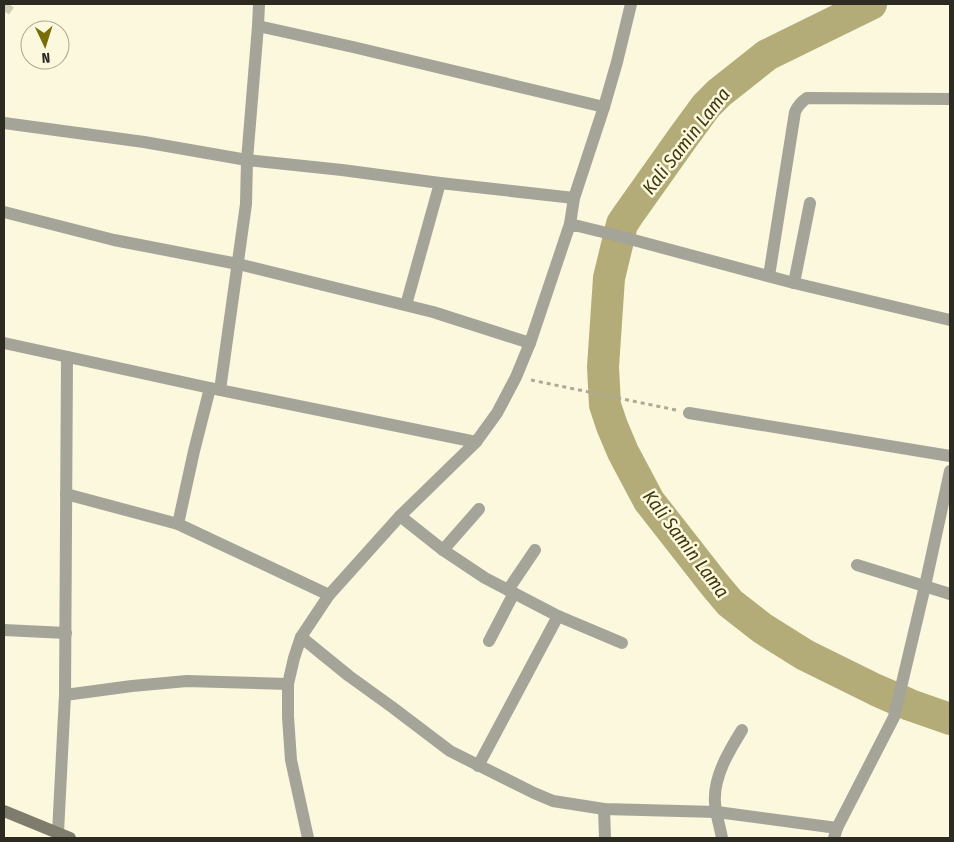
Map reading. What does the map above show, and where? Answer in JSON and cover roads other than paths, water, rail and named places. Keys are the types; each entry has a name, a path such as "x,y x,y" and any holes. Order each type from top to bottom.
{"street":[{"path":"178,524 194,451 215,389 238,264 246,204 259,4"},
{"path":"308,838 291,760 288,717 288,684 301,637 329,595 400,516 476,442 497,413 516,377 530,343 570,224 574,198 604,107 631,4"},
{"path":"258,26 604,107"},
{"path":"769,276 795,112 802,101 807,98 950,98"},
{"path":"4,123 144,142 248,160 574,198"},
{"path":"406,305 440,183"},
{"path":"794,283 810,203"},
{"path":"4,212 114,240 238,264 406,305 434,312 530,343"},
{"path":"570,224 794,283 950,320"},
{"path":"4,343 215,389 476,442"},
{"path":"58,833 65,695 67,356"},
{"path":"689,412 950,456"},
{"path":"301,637 349,676 450,751 553,801 604,809 717,812 836,833 894,716 950,471"},
{"path":"66,494 178,524 329,595"},
{"path":"443,550 479,509"},
{"path":"400,516 443,550 485,578 558,616 622,644"},
{"path":"489,641 511,591 535,550"},
{"path":"857,565 950,594"},
{"path":"478,766 558,616"},
{"path":"4,630 66,633"},
{"path":"65,695 187,681 288,684"},
{"path":"722,838 715,803 716,792 727,756 742,730"},
{"path":"604,809 605,838"},
{"path":"4,811 70,838"}],"waterway":[{"name":"Kali Samin Lama","path":"871,4 767,55 719,93 706,106 622,224 609,278 603,367 605,405 623,452 649,501 730,603 762,628 805,655 876,690 910,705 950,719"}],"tunnel":[{"path":"4,11 9,4"}]}
